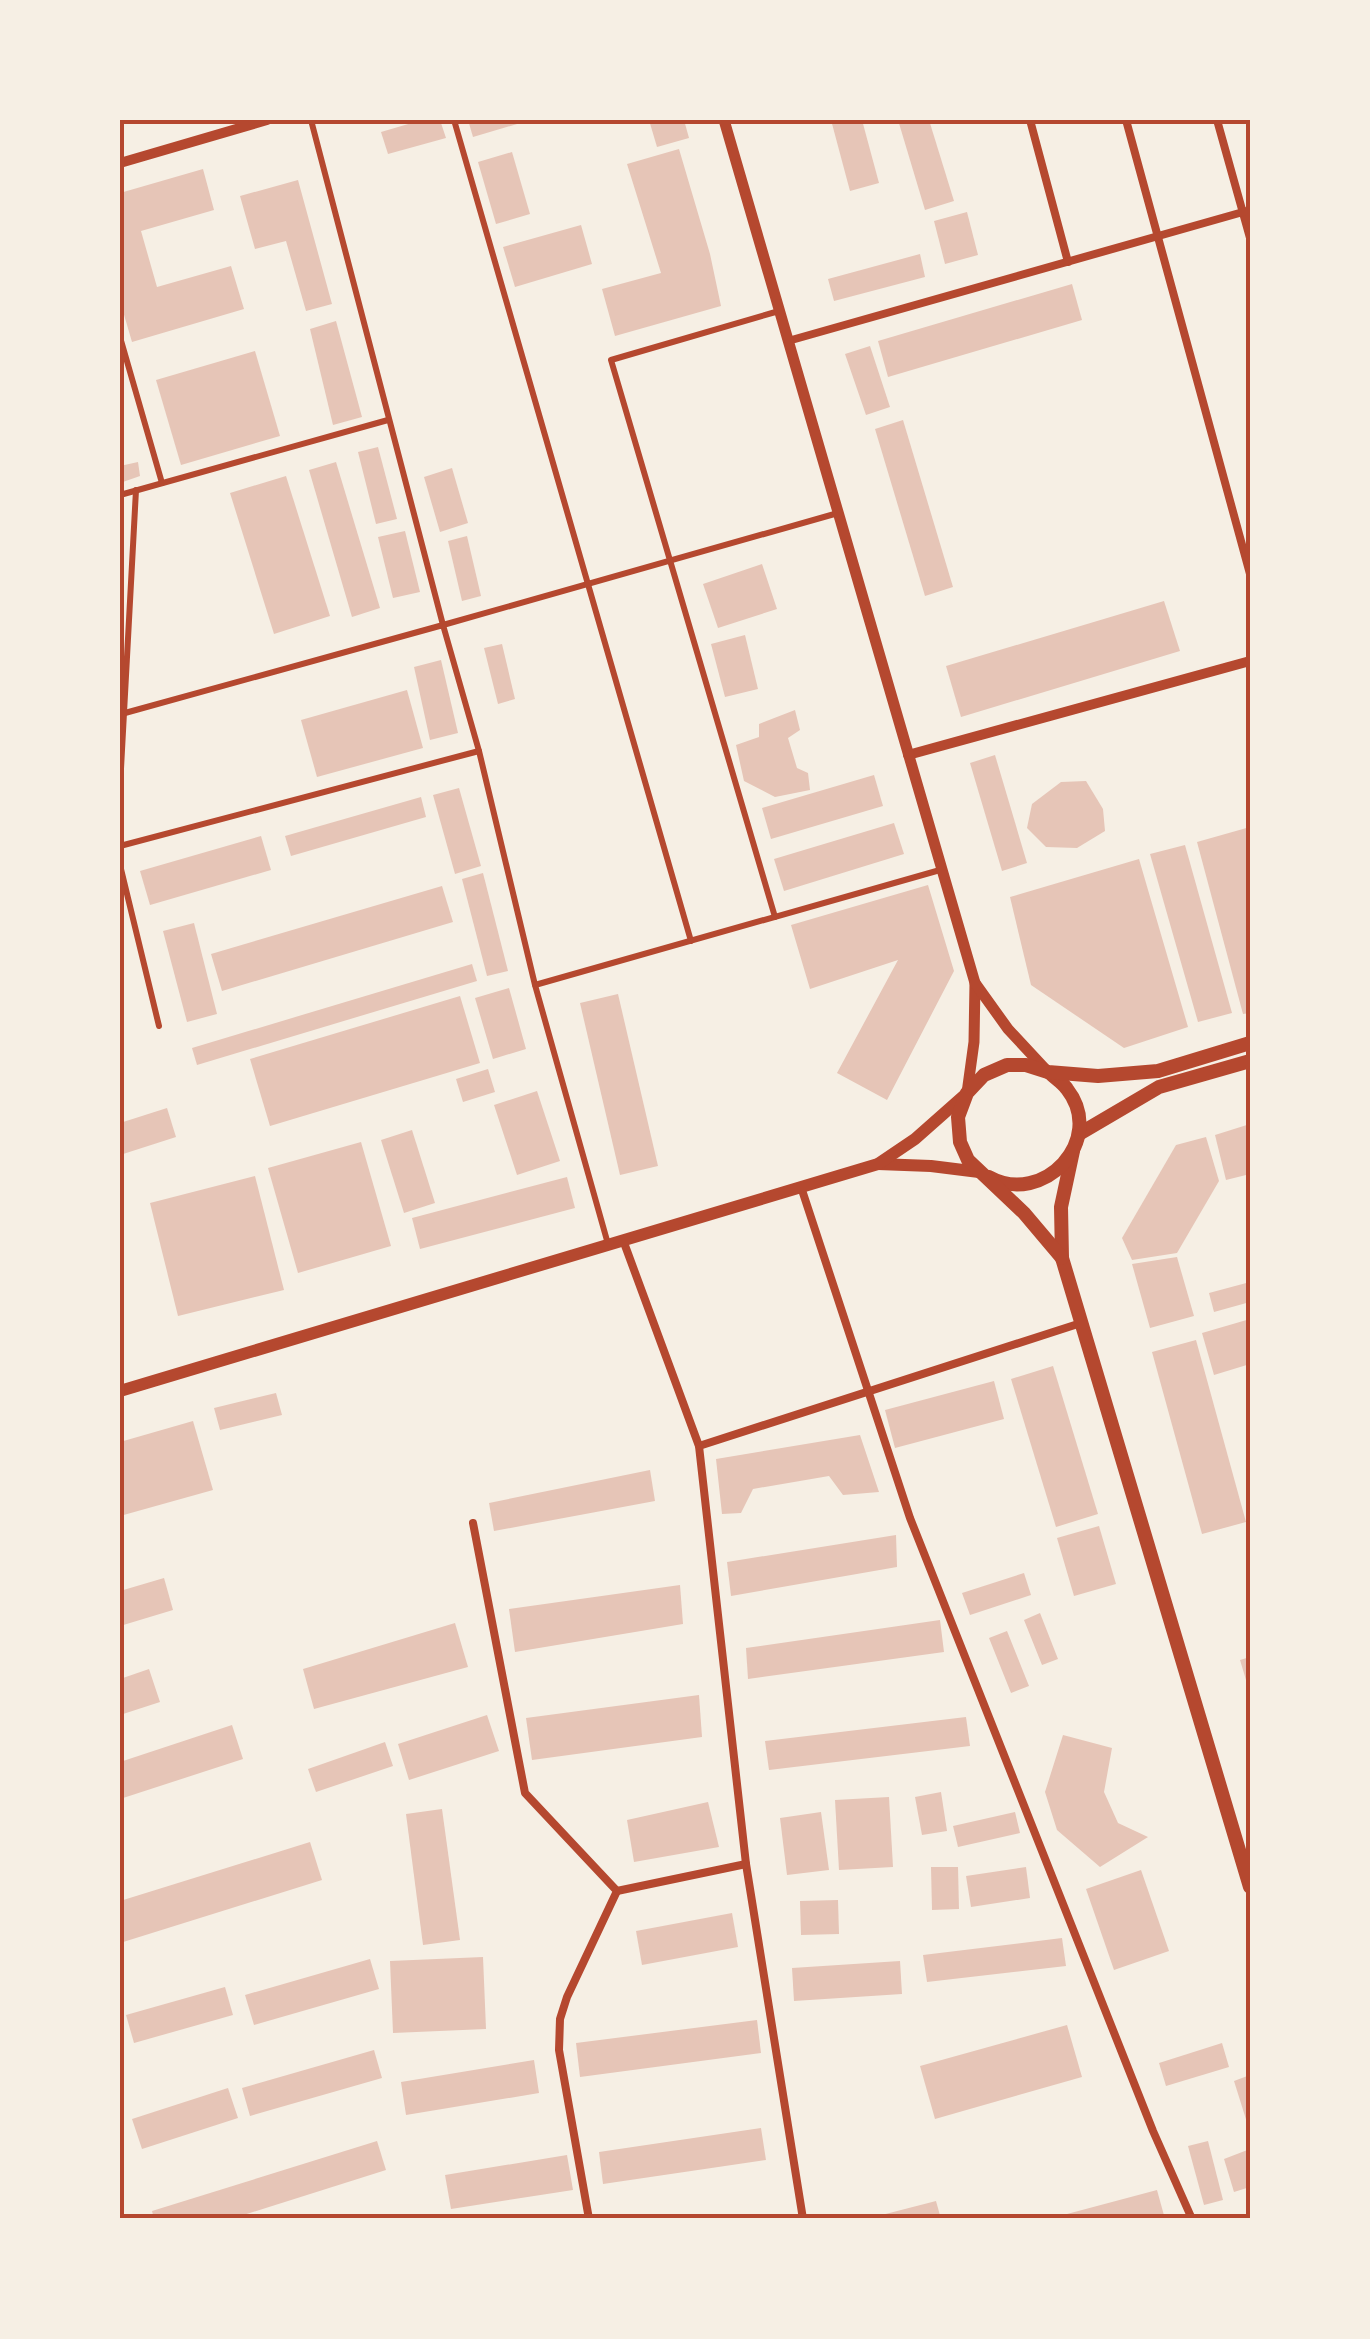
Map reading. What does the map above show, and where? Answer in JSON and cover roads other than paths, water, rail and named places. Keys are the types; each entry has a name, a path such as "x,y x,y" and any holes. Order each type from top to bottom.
{"highway":[{"path":"1062,1258 1024,1213 968,1160 960,1142 958,1117 966,1093 984,1075 1007,1065 1098,1076 1158,1071 1250,1042"},
{"path":"1079,1134 1159,1087 1250,1061"},
{"path":"1048,1072 1068,1089 1076,1107 1079,1134 1061,1207 1062,1258 1250,1886"},
{"path":"979,1172 1000,1183 1030,1184 1050,1177 1074,1151"}],"main road":[{"path":"120,1392 878,1164 915,1139 966,1093 974,1042 975,982 724,120"},
{"path":"975,982 1008,1029 1048,1072"},
{"path":"878,1164 979,1172"}],"street":[{"path":"120,163 268,120"},
{"path":"311,120 388,420 480,751 535,985 608,1245"},
{"path":"454,120 691,941"},
{"path":"1030,120 1068,262"},
{"path":"1126,120 1250,574"},
{"path":"1218,120 1250,238"},
{"path":"788,341 1246,212"},
{"path":"775,916 611,360 779,311"},
{"path":"120,337 162,483"},
{"path":"120,495 388,420"},
{"path":"120,786 136,490"},
{"path":"125,714 838,513"},
{"path":"908,755 1249,664"},
{"path":"120,846 480,751"},
{"path":"120,865 159,1026"},
{"path":"535,985 942,869"},
{"path":"800,1187 910,1518 1192,2219"},
{"path":"624,1240 698,1446 746,1864 803,2219"},
{"path":"698,1446 1081,1323"},
{"path":"473,1522 524,1793 616,1891"},
{"path":"616,1891 746,1864"},
{"path":"589,2219 559,2050 560,2019 616,1891"}]}
